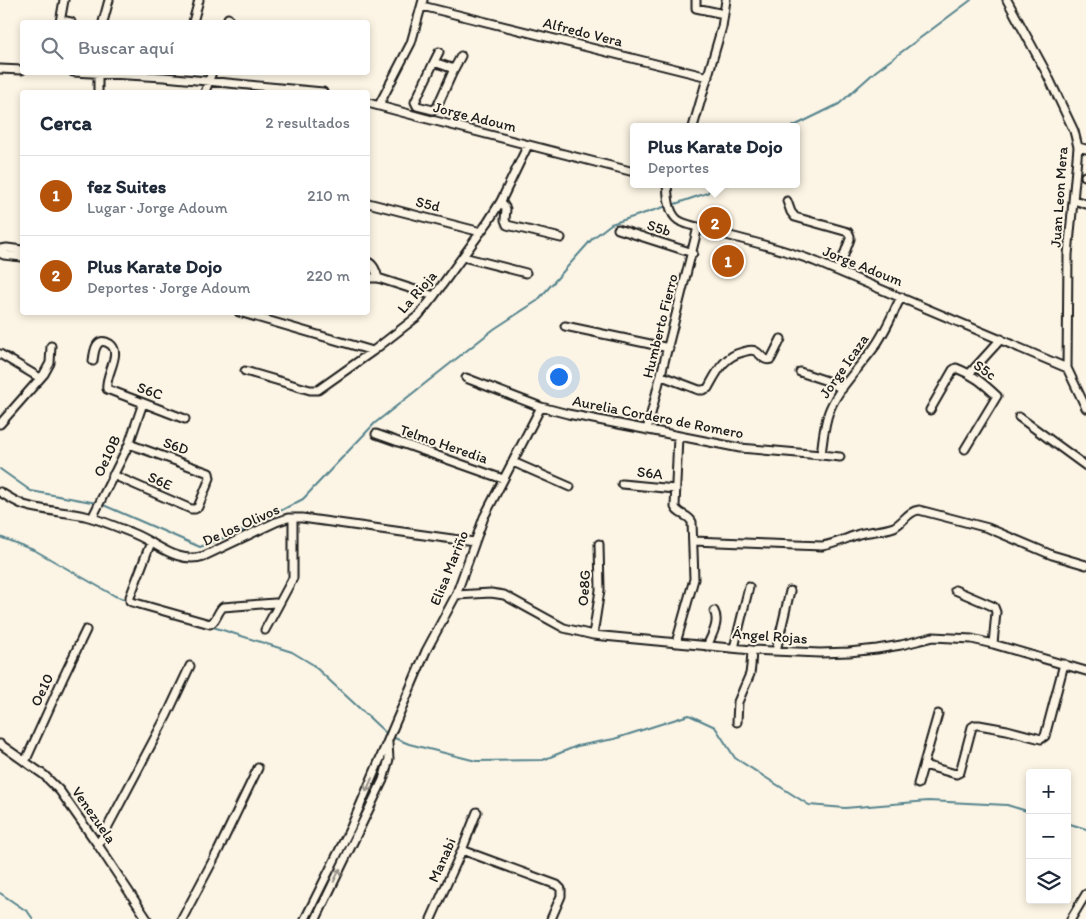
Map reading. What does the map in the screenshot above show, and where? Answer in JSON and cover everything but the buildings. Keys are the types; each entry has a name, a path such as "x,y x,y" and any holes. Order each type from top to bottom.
{"street":[{"path":"60,20 64,0"},
{"path":"104,20 109,0"},
{"path":"194,20 199,0"},
{"path":"696,0 696,8 724,14"},
{"path":"694,123 708,77 726,0"},
{"name":"Juan Leon Mera","path":"1007,0 1050,80 1074,131 1078,146 1068,255 1067,368 1086,408"},
{"path":"379,105 411,43 422,3"},
{"name":"Alfredo Vera","path":"422,3 708,77"},
{"path":"439,52 415,100 416,105 433,110 438,107 461,56"},
{"path":"434,62 454,69"},
{"path":"0,69 20,70"},
{"path":"98,75 98,90"},
{"path":"164,75 304,90"},
{"path":"206,90 211,75"},
{"name":"Jorge Adoum","path":"370,103 630,171"},
{"path":"424,118 428,109"},
{"name":"La Rioja","path":"244,371 310,390 318,390 418,316 463,257 501,201 528,145"},
{"path":"1078,146 1086,148"},
{"name":"Jorge Adoum","path":"667,188 670,205 674,216 678,220 784,250 1067,368"},
{"path":"1074,200 1086,204"},
{"path":"501,201 506,209 504,220 507,225 561,238"},
{"path":"787,201 795,217 848,232 850,238 838,271"},
{"name":"S5d","path":"370,204 481,232"},
{"name":"Humberto Fierro","path":"647,430 698,227"},
{"name":"S5b","path":"618,230 692,253"},
{"path":"20,250 7,248 0,251 4,255 20,257"},
{"path":"463,257 526,273"},
{"path":"370,263 378,278"},
{"path":"370,278 378,278 434,296"},
{"name":"Jorge Icaza","path":"821,455 827,419 834,401 878,342 900,297"},
{"path":"249,315 373,351"},
{"path":"565,326 669,348"},
{"path":"662,376 699,390 706,390 726,359 750,350 755,351 765,360 769,360 781,339"},
{"path":"970,373 1001,339"},
{"name":"S6C","path":"93,362 94,348 97,344 107,343 112,346 115,356 106,383 110,391 185,418"},
{"path":"0,424 48,368 51,346"},
{"path":"0,354 40,378"},
{"name":"S5c","path":"930,410 956,368 970,373 997,396 965,449"},
{"path":"800,372 827,381 842,389"},
{"name":"Aurelia Cordero de Romero","path":"466,378 541,407 647,430 752,450 840,457"},
{"name":"Oe10B","path":"94,519 130,445 144,404"},
{"name":"Elisa Mariño","path":"305,919 351,827 426,651 456,595 484,517 541,407"},
{"path":"1019,417 1086,466"},
{"name":"Telmo Heredia","path":"376,434 503,479"},
{"path":"676,643 694,579 691,520 675,510 678,436"},
{"name":"S6D","path":"130,445 210,474 210,478 196,508"},
{"path":"513,462 570,487"},
{"name":"S6E","path":"115,476 191,509 196,508"},
{"name":"S6A","path":"622,484 675,489"},
{"name":"De los Olivos","path":"0,492 34,508 94,519 133,533 176,556 189,559 197,558 276,522 293,518 474,542"},
{"path":"693,541 830,545 861,534 894,526 911,512 920,510 988,528 1052,555 1086,565"},
{"path":"265,630 293,578 293,518"},
{"path":"151,542 130,597 132,602 210,624 214,622 219,610 223,607 275,602"},
{"name":"Oe8G","path":"593,635 600,585 599,544"},
{"path":"734,648 749,587"},
{"path":"955,590 990,604 996,609 993,644"},
{"path":"776,651 790,591"},
{"name":"Ángel Rojas","path":"456,595 491,592 504,595 564,628 593,635 752,650 820,653 849,652 901,646 933,637 972,639 1086,671"},
{"path":"708,646 716,622 714,611"},
{"name":"Oe10","path":"25,762 62,678 86,630"},
{"path":"736,722 738,702 750,674 752,650"},
{"path":"924,765 956,774 960,772 972,727 979,724 1041,739 1045,736 1064,664"},
{"path":"98,845 190,666"},
{"path":"918,784 938,714"},
{"name":"Elisa Mariño","path":"316,919 383,780 389,759 388,740"},
{"name":"Venezuela","path":"0,744 44,775 56,786 147,919"},
{"path":"182,919 218,851 258,768"},
{"path":"360,807 369,810"},
{"name":"Manabi","path":"431,919 477,812"},
{"path":"462,850 557,885 561,890 561,896 551,919"},
{"path":"1071,919 1086,894"}],"waterway":[{"path":"800,123 839,104 876,71 971,0"},
{"path":"672,205 707,193 712,188"},
{"path":"101,504 200,547 244,530 303,499 375,423 494,329 537,301 593,238 611,224 667,206"},
{"path":"0,469 31,491 97,503"},
{"path":"0,537 36,551 115,596 127,600"},
{"path":"210,626 292,652 312,664 388,735"},
{"path":"392,737 409,744 476,761 543,760 577,746 614,739 689,715 715,727 735,758 809,805 845,808 928,801 1007,805 1026,811"},
{"path":"1071,824 1086,829"},
{"path":"0,893 28,912 33,919"}],"place":[{"name":"Plus Karate Dojo","path":"715,223"},
{"name":"fez Suites","path":"728,261"}]}
